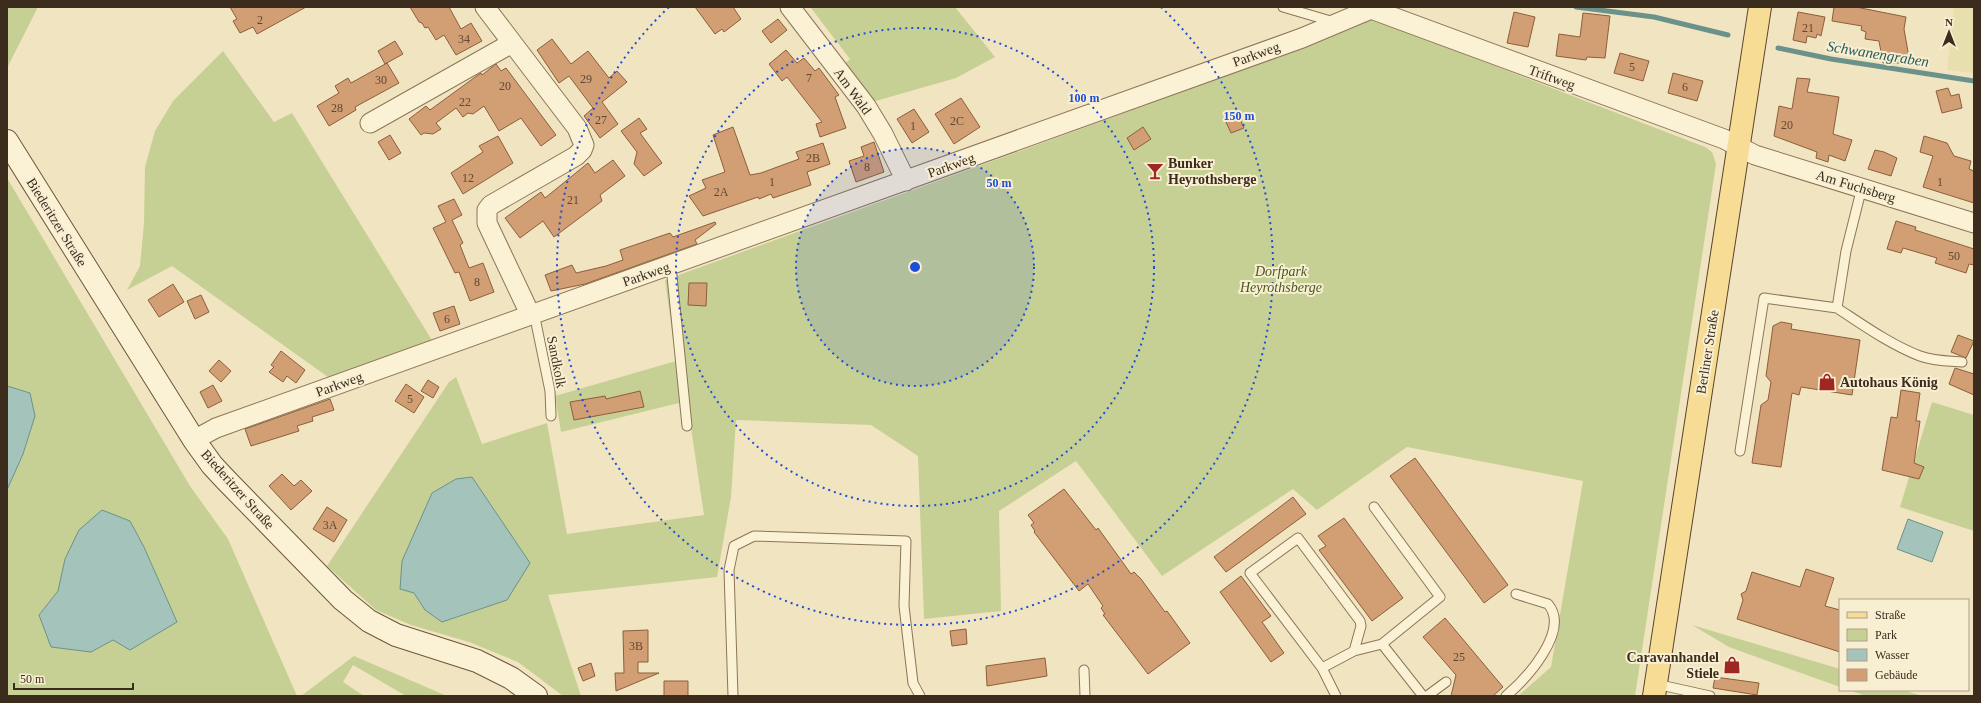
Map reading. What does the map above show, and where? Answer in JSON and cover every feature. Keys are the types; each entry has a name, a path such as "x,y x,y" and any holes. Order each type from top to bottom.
{"main road":[{"name":"Berliner Straße","path":"1655,690 1760,7"}],"street":[{"path":"485,7 576,128 584,145 582,150 576,156 491,205 487,210 487,223 532,314"},
{"name":"Am Wald","path":"790,7 866,106 883,134 906,181"},
{"name":"Parkweg","path":"194,440 216,428 532,314 671,266 1294,41 1368,8"},
{"name":"Triftweg","path":"1368,8 1724,139 1739,147"},
{"path":"370,123 512,43"},
{"name":"Biederitzer Straße","path":"7,141 194,440 212,465 225,479 343,600 369,622 396,635 477,660 511,678 536,696"},
{"name":"Am Fuchsberg","path":"1739,147 1755,155 1974,223"}],"lane":[{"path":"1283,7 1337,23"},
{"path":"1837,308 1846,251 1862,187"},
{"path":"671,266 687,426"},
{"path":"1740,451 1764,298 1837,308 1862,325 1920,356 1936,360 1962,362"},
{"name":"Sandkolk","path":"532,314 550,391 551,416"},
{"path":"1322,668 1354,651 1382,644 1440,597 1374,507"},
{"path":"733,696 729,570 734,546 754,536 906,541 904,606 913,683 920,696"},
{"path":"1336,696 1322,668 1250,573 1298,538 1362,626 1354,651"},
{"path":"1506,696 1519,685 1538,662 1551,637 1554,622 1553,612 1548,604 1516,594"},
{"path":"1382,644 1423,696"},
{"path":"1084,670 1085,696"},
{"path":"1427,696 1446,682"},
{"path":"1655,690 1710,696"}],"shaded area":[{"path":"1954,7 1974,7 1974,73 1947,70"}],"green space":[{"path":"7,7 38,7 7,68"},
{"path":"955,7 995,57 956,78 872,102 843,65 850,59 811,8"},
{"name":"Dorfpark Heyrothsberge","path":"1373,19 1705,147 1712,152 1716,164 1635,696 1518,696 1551,667 1583,481 1407,447 1317,510 1293,489 1162,576 1076,461 999,511 1001,611 924,619 918,456 871,425 736,420 731,497 717,577 548,595 581,696 563,696 518,662 469,642 411,625 376,610 327,566 449,382 456,377 482,444 547,423 567,534 704,515 687,401 561,432 555,396 676,361 665,280 1306,47","holes":["432,493 507,600 442,622 425,610 414,592 418,526"]},
{"path":"223,51 274,122 292,113 433,342 328,377 172,266 127,290 140,266 144,223 145,167 155,131 173,101"},
{"path":"7,178 190,486 228,539 297,696 7,696 7,490 23,454 30,393 7,386","holes":["130,521 144,547 177,622 113,640 91,652 39,615 58,591"]},
{"path":"1932,402 1974,415 1974,531 1900,507"},
{"path":"1692,625 1839,669 1839,687 1729,647"},
{"path":"354,656 447,696 406,696 353,665 343,682 364,696 301,696"},
{"path":"1852,691 1906,691 1922,696 1866,696"}],"water":[{"path":"7,386 30,393 35,416 23,454 7,490"},
{"path":"472,477 530,563 507,600 442,622 425,610 414,593 400,589 402,561 432,493 456,479"},
{"path":"102,510 130,521 144,547 177,622 130,650 113,640 91,652 51,647 39,615 58,591 65,559 79,530"},
{"path":"1908,519 1943,532 1932,562 1897,549"}],"building":[{"path":"230,7 306,7 257,34 253,27 240,33 233,21 237,19"},
{"path":"410,7 449,7 461,29 471,23 482,41 456,55 444,35 436,40 428,27 425,28 422,23 419,22"},
{"path":"695,7 733,7 741,19 724,32 722,29 715,34"},
{"path":"1834,7 1856,7 1906,17 1904,29 1910,63 1883,63 1879,41 1865,39 1866,32 1861,30 1862,26 1832,21"},
{"path":"1514,12 1535,17 1528,47 1507,43"},
{"path":"1798,12 1825,17 1821,36 1817,34 1816,38 1807,36 1806,43 1793,40"},
{"path":"1583,13 1610,16 1605,58 1587,57 1586,60 1556,56 1559,34 1580,37"},
{"path":"778,19 787,30 771,43 762,31"},
{"path":"552,39 571,64 588,51 609,78 617,71 627,82 602,102 618,124 600,138 584,116 593,108 569,76 559,83 537,50"},
{"path":"395,41 403,54 385,64 378,51"},
{"path":"786,50 797,63 804,58 815,71 819,68 839,95 835,97 846,128 820,137 816,124 822,122 787,77 782,81 769,64"},
{"path":"1620,53 1649,61 1643,81 1614,73"},
{"path":"387,63 399,83 355,107 356,110 329,126 317,106 339,93 335,86 348,78 351,83"},
{"path":"496,64 501,71 506,68 556,135 541,146 521,118 499,131 484,106 473,114 468,113 463,117 456,108 436,123 441,129 433,134 424,133 421,135 409,119 426,106 430,110 478,75 481,73 482,75"},
{"path":"1673,73 1703,81 1697,101 1668,93"},
{"path":"1797,78 1810,79 1807,92 1839,97 1833,134 1852,140 1845,161 1829,155 1828,162 1816,158 1817,152 1774,136 1779,106 1792,109"},
{"path":"1948,88 1951,96 1959,94 1962,108 1942,113 1936,91"},
{"path":"961,98 980,127 954,144 935,114"},
{"path":"914,109 929,132 912,143 897,119"},
{"path":"1239,117 1244,128 1231,133 1226,122"},
{"path":"639,118 647,129 640,133 662,163 644,176 634,164 637,152 621,131"},
{"path":"733,127 750,175 761,173 799,159 796,152 823,143 830,164 807,172 811,185 773,198 771,194 759,199 758,197 703,216 689,196 706,188 702,180 725,172 713,135"},
{"path":"1143,127 1151,139 1134,150 1127,138"},
{"path":"390,135 401,153 389,160 378,142"},
{"path":"498,136 513,163 463,194 451,173 483,152 479,146"},
{"path":"1924,136 1947,143 1954,156 1971,161 1969,169 1974,171 1974,203 1923,187 1933,156 1920,152"},
{"path":"874,142 884,172 856,182 849,161 864,156 861,147"},
{"path":"1875,150 1897,158 1891,176 1868,169"},
{"path":"613,160 625,176 600,195 602,201 554,237 543,221 520,238 505,218 541,192 545,198 588,163 595,173"},
{"path":"454,199 462,215 452,220 463,243 460,245 469,268 483,263 494,292 470,301 459,272 455,273 433,228 446,222 438,206"},
{"path":"1896,221 1916,227 1915,230 1974,249 1974,265 1969,264 1966,273 1935,263 1937,258 1903,248 1901,253 1887,249"},
{"path":"715,222 716,224 695,240 697,244 585,284 551,291 545,275 572,265 576,273 606,266 623,260 620,250 670,233 673,237"},
{"path":"689,283 707,283 706,306 688,305"},
{"path":"173,284 184,302 159,317 148,300"},
{"path":"201,295 209,312 195,319 187,301"},
{"path":"454,306 460,324 440,331 433,313"},
{"path":"1781,322 1792,324 1791,329 1860,340 1852,395 1801,387 1799,395 1792,393 1781,467 1752,463 1761,405 1768,400 1771,382 1766,376 1773,326"},
{"path":"1958,335 1974,341 1966,358 1951,352"},
{"path":"281,351 305,370 296,383 287,376 283,382 269,372 274,367 271,365"},
{"path":"219,360 231,371 221,382 209,371"},
{"path":"1955,368 1974,374 1974,395 1949,384"},
{"path":"428,380 439,387 433,398 421,391"},
{"path":"406,384 424,397 414,413 395,401"},
{"path":"213,385 222,401 208,408 200,392"},
{"path":"1901,390 1920,393 1916,421 1920,421 1914,463 1924,467 1919,479 1882,470 1891,417 1897,418"},
{"path":"640,391 644,407 574,420 570,402 605,396 606,399"},
{"path":"330,399 334,410 312,417 313,421 297,426 299,431 251,446 245,429"},
{"path":"1415,458 1508,585 1484,603 1390,476"},
{"path":"282,474 294,486 301,480 312,491 291,510 269,486"},
{"path":"1064,489 1096,530 1098,528 1131,574 1134,572 1141,579 1190,643 1148,674 1103,615 1105,614 1101,608 1103,606 1088,584 1079,591 1034,532 1035,531 1031,525 1034,523 1028,515"},
{"path":"1293,497 1306,514 1226,572 1214,557"},
{"path":"327,507 347,520 334,542 313,529"},
{"path":"1344,518 1403,598 1372,621 1319,550 1326,546 1318,536"},
{"path":"1806,569 1834,578 1825,606 1839,610 1839,652 1737,619 1743,600 1741,594 1746,591 1752,572 1800,587"},
{"path":"1241,576 1271,616 1262,622 1284,653 1271,662 1220,592"},
{"path":"1445,618 1503,687 1493,696 1451,696 1456,675 1423,637"},
{"path":"966,629 967,644 952,646 950,631"},
{"path":"648,630 648,662 638,662 638,673 659,673 616,691 615,673 624,673 623,631"},
{"path":"1045,658 1047,676 987,686 986,666"},
{"path":"591,663 595,676 583,681 578,668"},
{"path":"1715,677 1759,683 1757,695 1713,688"},
{"path":"664,681 688,681 688,696 664,696"}],"waterway":[{"name":"Schwanengraben","path":"1576,7 1654,17 1728,35"},
{"name":"Schwanengraben","path":"1778,48 1831,59 1974,81"}],"place":[{"name":"Bunker Heyrothsberge","path":"1155,171"},
{"name":"Autohaus König","path":"1827,382"},
{"name":"Caravanhandel Stiele","path":"1732,665"}]}
